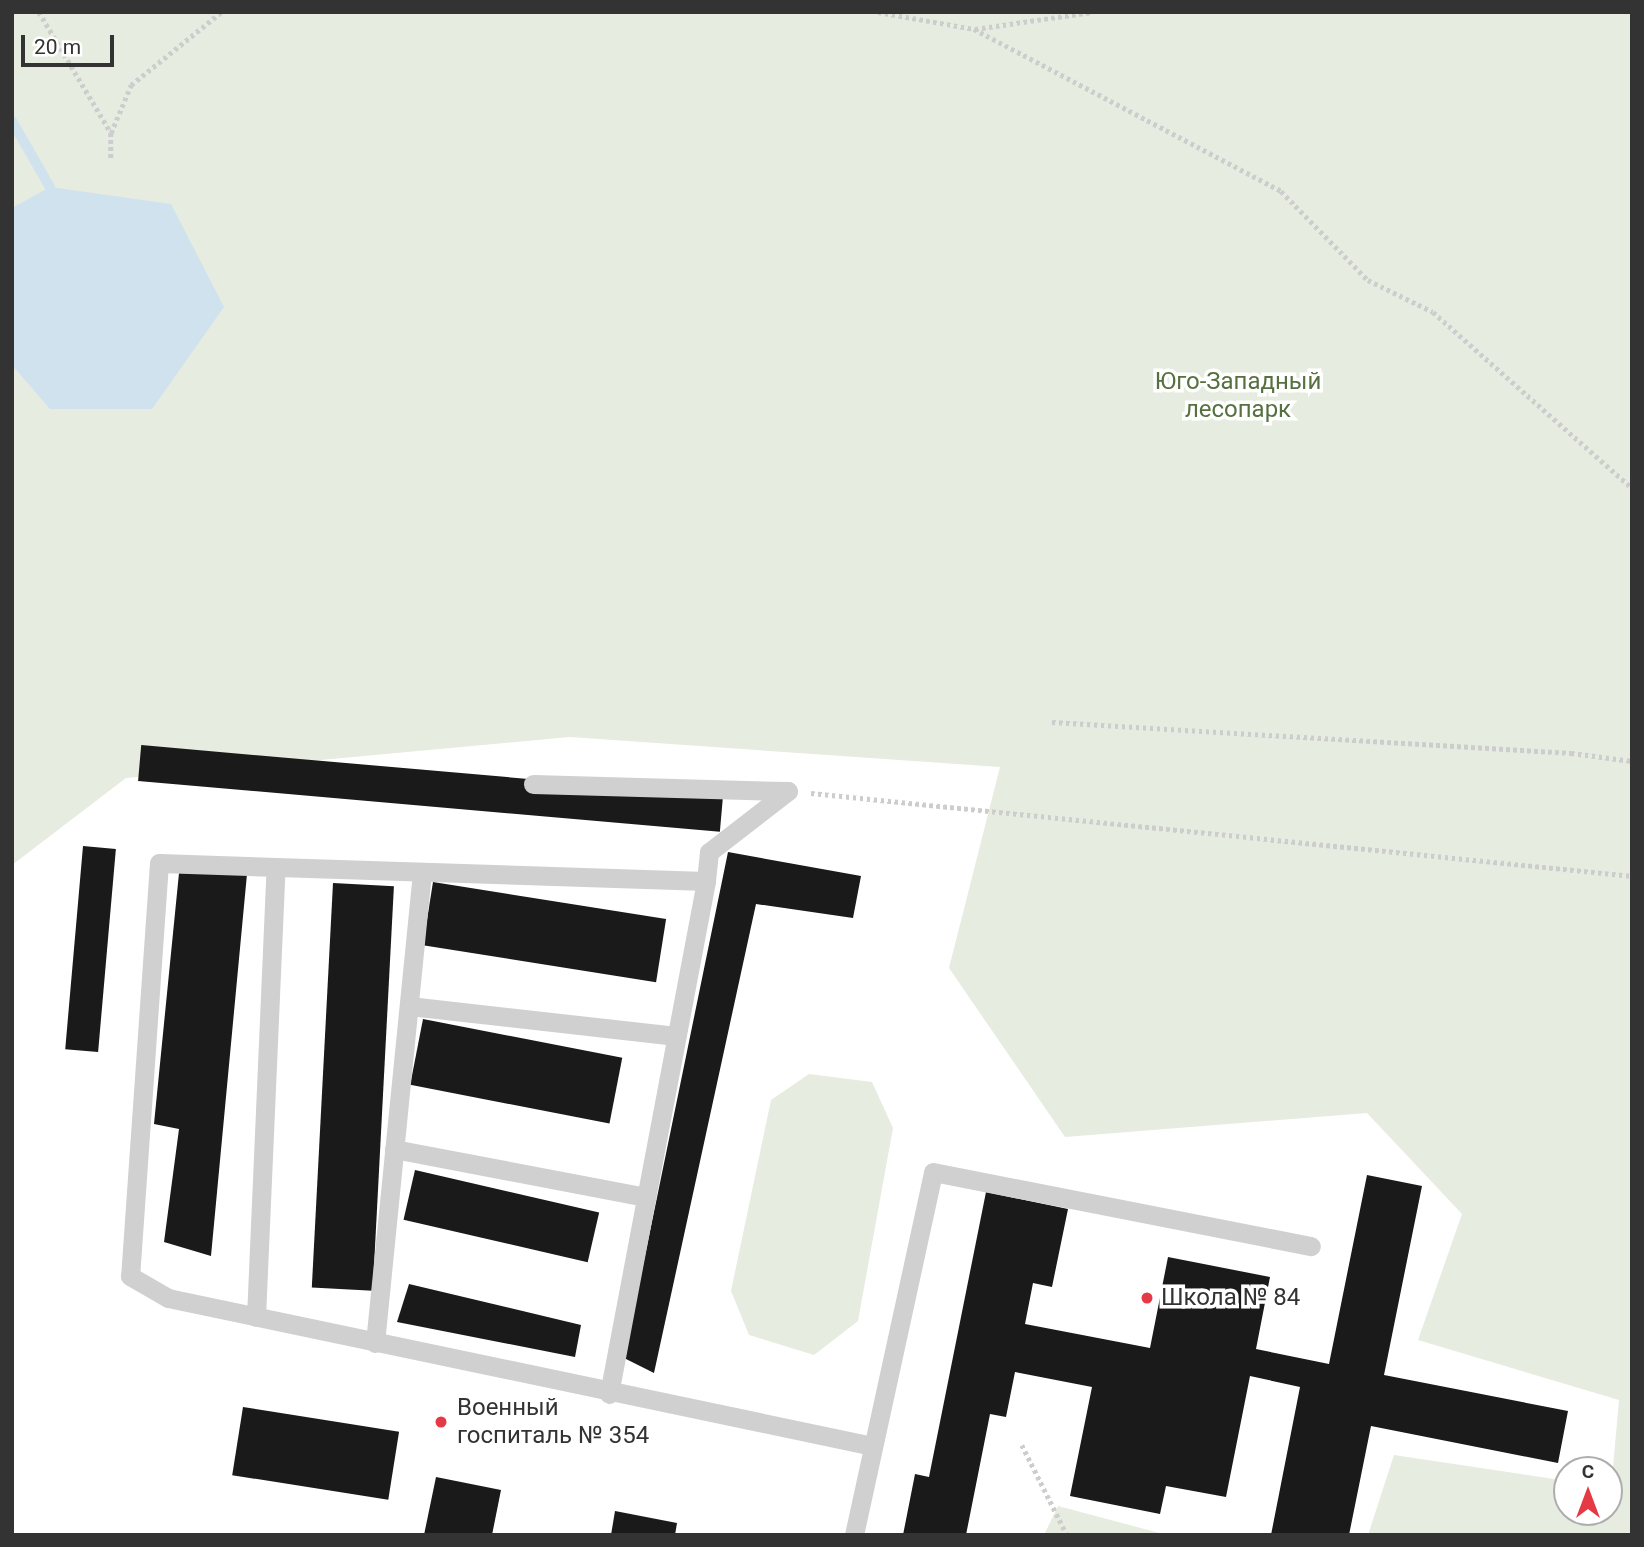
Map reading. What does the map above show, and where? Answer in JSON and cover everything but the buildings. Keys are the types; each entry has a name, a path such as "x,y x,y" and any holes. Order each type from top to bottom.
{"lane":[{"path":"533,784 788,790"},
{"path":"609,1394 706,881 709,852 788,790"},
{"path":"706,881 159,863 130,1276 168,1298 609,1394 629,1394 873,1446"},
{"path":"256,1317 276,867"},
{"path":"375,1343 422,872"},
{"path":"409,1006 676,1036"},
{"path":"394,1149 646,1197"},
{"path":"853,1535 933,1172 1311,1245"}],"path":[{"path":"39,12 111,133"},
{"path":"111,159 111,133 131,85 221,12"},
{"path":"878,12 974,29 1281,191 1368,280 1433,312 1632,488"},
{"path":"974,29 1092,12"},
{"path":"1538,12 1572,12"},
{"path":"1052,722 1571,753 1632,761"},
{"path":"788,790 1632,876"},
{"path":"1022,1445 1067,1535"}],"green space":[{"name":"Юго-Западный лесопарк","path":"12,12 1632,12 1632,1535 1368,1535 1394,1455 1553,1479 1553,1526 1623,1526 1623,1456 1614,1456 1619,1400 1418,1340 1462,1214 1367,1113 1065,1137 949,968 1000,767 570,737 126,778 12,865"},
{"path":"809,1074 872,1082 893,1128 858,1321 814,1355 749,1335 731,1291 771,1100"},
{"path":"1058,1506 1167,1535 1044,1535"}],"water":[{"path":"50,187 171,204 224,307 152,409 50,409 12,365 12,208"}],"waterway":[{"path":"12,121 50,187"}],"place":[{"name":"Школа № 84","path":"1147,1298"},
{"name":"Военный госпиталь № 354","path":"441,1422"}]}
